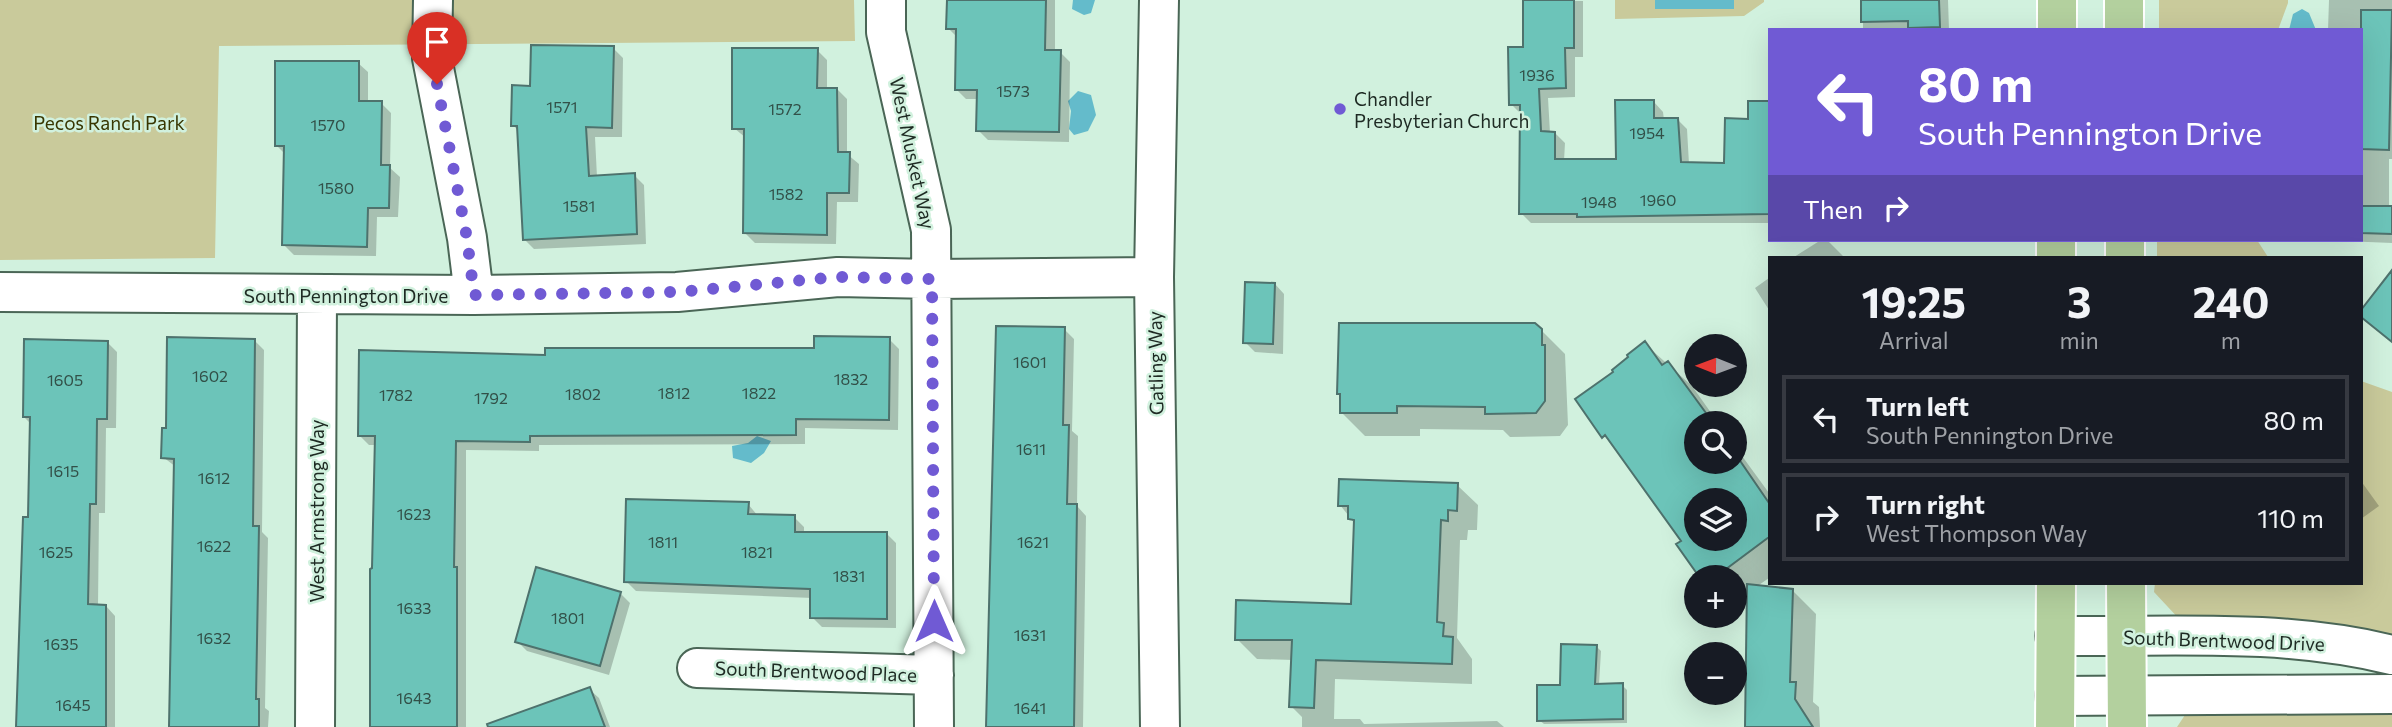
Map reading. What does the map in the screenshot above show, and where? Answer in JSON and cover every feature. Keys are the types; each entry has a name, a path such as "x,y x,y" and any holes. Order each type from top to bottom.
{"main road":[{"path":"2057,0 2057,28"},
{"path":"2124,0 2124,28"},
{"path":"2055,711 2056,585"},
{"path":"2126,585 2127,711"}],"street":[{"path":"433,0 432,58 467,238 474,295"},
{"name":"West Musket Way","path":"886,0 886,32 931,230 934,727"},
{"name":"Gatling Way","path":"1159,0 1154,276 1160,727"},
{"name":"South Pennington Drive","path":"0,292 474,295 677,292 838,277 932,279 1154,276"},
{"name":"West Armstrong Way","path":"315,727 317,296"},
{"name":"South Brentwood Drive","path":"2055,636 2270,638 2348,644 2392,655"},
{"name":"South Brentwood Place","path":"697,668 934,675"},
{"path":"2055,711 2127,711 2392,694"}],"green space":[{"name":"Pecos Ranch Park","path":"0,0 854,0 855,41 219,46 215,258 0,260"},
{"path":"1615,0 1764,2 1744,16 1615,19"},
{"path":"2159,0 2288,0 2279,28 2159,28"},
{"path":"2157,242 2258,242 2267,256 2157,256"},
{"path":"2363,382 2392,392 2392,638 2181,621 2154,592 2155,585 2363,585"},
{"path":"2189,709 2392,714 2392,727 2177,727"}],"water":[{"path":"1073,0 1095,0 1091,13 1084,15 1072,9"},
{"path":"1655,0 1734,0 1734,9 1655,9"},
{"path":"2302,9 2309,13 2315,28 2290,28 2293,14"},
{"path":"1078,91 1091,95 1096,115 1088,131 1074,135 1069,129 1071,111 1068,101"},
{"path":"757,436 771,441 764,453 751,463 733,458 732,446 748,443"}],"building":[{"path":"947,0 1046,0 1045,50 1061,50 1059,132 976,131 977,90 955,90 956,29 946,29"},
{"path":"1523,0 1574,0 1574,48 1565,48 1566,88 1539,89 1541,131 1555,132 1555,159 1616,159 1615,100 1654,100 1654,118 1678,118 1681,162 1724,163 1725,118 1748,119 1748,101 1768,101 1768,214 1577,217 1577,214 1519,214 1520,105 1509,105 1508,47 1523,47"},
{"path":"1861,0 1939,0 1940,27 1908,28 1908,21 1861,22"},
{"path":"2361,10 2392,10 2389,150 2363,149"},
{"path":"531,45 614,46 612,128 586,127 589,176 635,173 637,234 523,240 517,126 511,126 512,85 530,86"},
{"path":"732,48 818,48 817,88 837,88 838,152 850,152 849,193 827,193 827,235 743,233 744,129 732,129"},
{"path":"275,61 359,61 359,101 382,101 381,165 390,165 389,208 368,208 367,247 282,245 284,146 275,146"},
{"path":"2363,206 2392,206 2392,234 2363,233"},
{"path":"2392,270 2392,342 2363,319 2363,307"},
{"path":"1245,282 1275,283 1273,344 1243,343"},
{"path":"1339,323 1535,323 1542,329 1542,345 1545,345 1545,401 1536,413 1485,414 1485,407 1397,406 1397,413 1340,413 1340,394 1337,394"},
{"path":"996,326 1065,327 1063,425 1069,425 1067,504 1077,504 1074,727 986,727"},
{"path":"814,336 890,337 889,420 796,419 796,435 530,436 530,442 456,441 454,567 457,567 457,727 370,727 370,569 375,436 358,436 359,350 545,355 545,348 814,348"},
{"path":"167,337 255,339 253,526 259,526 256,699 259,699 259,727 169,727 174,459 161,458 162,428 166,428"},
{"path":"24,339 108,341 107,419 97,419 96,504 90,504 88,604 106,605 106,727 16,727 23,517 28,517 30,417 23,417"},
{"path":"1645,341 1662,365 1668,361 1684,383 1684,397 1694,397 1705,411 1684,411 1684,474 1747,474 1747,471 1768,502 1768,538 1731,565 1691,565 1676,544 1681,541 1605,435 1602,438 1575,399 1613,372 1612,370"},
{"path":"1339,479 1458,483 1457,511 1448,510 1448,521 1441,520 1437,622 1444,623 1443,636 1453,637 1452,664 1316,660 1314,708 1289,707 1292,640 1235,640 1236,600 1351,604 1354,520 1348,519 1348,506 1338,506"},
{"path":"626,499 749,502 748,514 795,515 795,532 887,532 887,619 810,618 810,589 624,582"},
{"path":"536,567 621,592 600,666 515,642"},
{"path":"1747,584 1793,589 1790,682 1796,682 1795,699 1813,727 1745,727"},
{"path":"1561,644 1597,645 1595,684 1623,683 1623,719 1537,721 1537,685 1560,685"},
{"path":"590,687 605,727 488,727 487,724"}],"place":[{"name":"Chandler Presbyterian Church","path":"1340,109"}],"route":[{"path":"437,84 467,238 474,295 677,292 838,277 932,279 934,621"}]}
